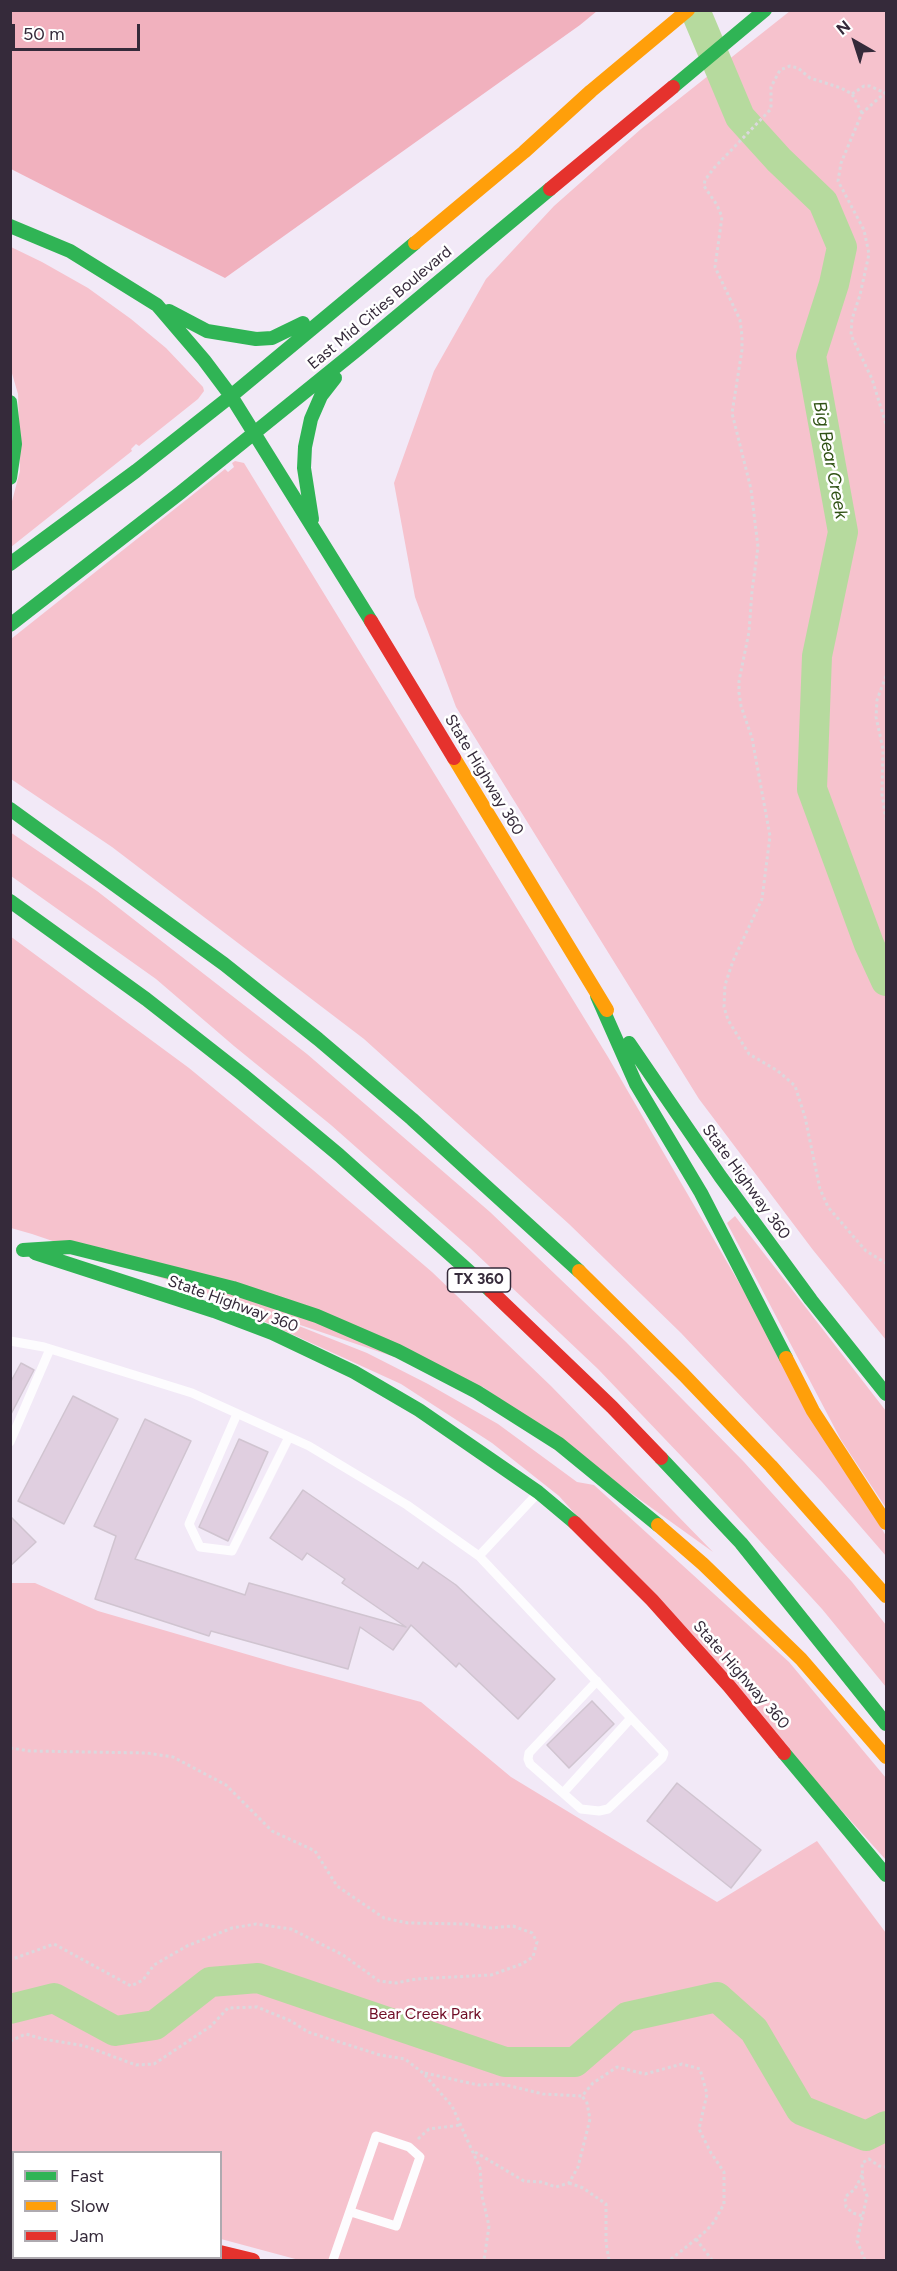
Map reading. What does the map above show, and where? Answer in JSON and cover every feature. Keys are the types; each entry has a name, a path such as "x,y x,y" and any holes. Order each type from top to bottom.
{"main road":[{"name":"East Mid Cities Boulevard","path":"10,564 136,471 231,396 524,152 688,10"},
{"name":"East Mid Cities Boulevard","path":"10,625 358,349 765,10"},
{"name":"State Highway 360","path":"10,226 70,251 157,304 204,360 231,396 253,434 313,525 597,996 720,1176 811,1300 886,1394"},
{"path":"157,304 207,331 256,339 272,338 299,326 385,267"},
{"path":"313,525 304,468 305,447 311,419 321,396 358,349"},
{"path":"10,402 15,444 10,478"},
{"path":"10,809 233,972 327,1046 471,1171 596,1287 684,1375 771,1466 886,1596"},
{"name":"TX 360","path":"10,901 146,999 243,1075 423,1228 524,1322 612,1407 741,1543 886,1724"},
{"path":"597,996 636,1084 701,1193 813,1411 886,1523"},
{"path":"17,1248 70,1247 233,1288 327,1321 398,1351 477,1392 559,1444 632,1502 703,1564 801,1659 886,1757"},
{"name":"State Highway 360","path":"17,1248 214,1311 272,1333 354,1372 419,1410 538,1492 583,1530 652,1600 737,1695 886,1875"},
{"path":"222,2252 253,2260"}],"lane":[{"path":"10,1341 50,1349 192,1393 309,1446 407,1505 479,1556 597,1681 664,1753 662,1758 608,1809 581,1809 530,1764 528,1759 529,1753 597,1681"},
{"path":"10,1442 50,1349"},
{"path":"237,1414 189,1524 200,1547 232,1551 289,1437"},
{"path":"479,1556 538,1492"},
{"path":"563,1793 631,1718"},
{"path":"333,2260 376,2136 409,2147 420,2157 396,2226 351,2212"}],"path":[{"path":"862,113 852,94 841,88 810,78 798,68 790,66 780,70 771,87 771,110 714,168 705,180 704,186 722,217 715,267 740,320 742,350 732,413 750,489 758,548 749,633 739,681 741,706 752,738 770,836 762,899 733,961 725,985 724,1007 728,1020 749,1054 778,1071 795,1086 805,1117 820,1189 828,1207 866,1251 886,1263"},
{"path":"852,94 864,86 886,92 862,113 841,163 838,181 864,230 869,254 852,319 851,335 872,379 886,424"},
{"path":"886,676 877,700 876,717 882,749 882,794 886,820"},
{"path":"10,1748 30,1751 147,1753 173,1757 226,1785 272,1831 315,1851 337,1886 384,1918 408,1923 466,1924 491,1928 513,1926 532,1932 537,1942 533,1957 522,1964 491,1975 416,1979 396,1983 380,1981 343,1955 291,1929 256,1924 232,1928 188,1946 154,1965 143,1980 131,1986 54,1944 10,1960"},
{"path":"10,2041 26,2034 85,2046 136,2065 154,2064 211,2026 228,2008 257,2007 291,2021 308,2032 405,2060 423,2073 452,2106 480,2168 482,2196 489,2226 484,2260"},
{"path":"582,2096 593,2083 617,2067 645,2074 682,2064 700,2068 707,2094 699,2129 724,2172 724,2204 714,2222 670,2260"},
{"path":"423,2073 478,2085 502,2084 543,2094 582,2096"},
{"path":"569,2183 578,2167 590,2119 587,2103 582,2096"},
{"path":"409,2147 429,2129 461,2125"},
{"path":"473,2151 524,2181 541,2182 556,2187 569,2183 583,2188 606,2204 606,2243 609,2260"},
{"path":"865,2260 857,2241 867,2196 863,2186 862,2163 869,2159 879,2166 886,2167"},
{"path":"862,2173 855,2189 845,2197 846,2207 862,2216"},
{"path":"696,2239 712,2260"}],"green space":[{"path":"790,11 886,11 886,1340 813,1250 699,1099 456,707 415,597 394,483 434,371 486,279 554,206 641,129"},
{"path":"11,247 88,288 131,319 166,348 203,387 204,391 198,399 139,446 136,444 131,449 132,451 11,547 11,505 20,471 18,394 11,370"},
{"path":"235,461 244,463 608,1057 886,1536 886,1556 822,1482 681,1333 569,1224 364,1039 112,847 11,779 11,639 225,469 228,472 234,467 232,463"},
{"path":"10,832 97,891 307,1054 490,1212 626,1342 744,1462 852,1582 886,1625 886,1687 822,1609 706,1482 598,1369 470,1248 331,1125 156,979 11,876"},
{"path":"10,936 189,1068 432,1272 551,1386 713,1552 483,1387 11,1228"},
{"path":"735,1216 886,1411 886,1508 841,1440 727,1223"},
{"path":"228,1305 256,1309 367,1353 428,1384 498,1424 577,1482 594,1485 789,1662 886,1778 886,1860 559,1496 492,1443 401,1384"},
{"name":"Bear Creek Park","path":"10,1583 35,1583 98,1611 421,1702 511,1777 717,1902 817,1841 886,1933 886,2260 299,2260 222,2239 222,2151 12,2151 12,2259 64,2260 11,2260"}],"shaded area":[{"path":"10,11 597,11 225,278 11,169"}],"building":[{"path":"21,1363 34,1370 10,1416 10,1383"},
{"path":"73,1396 118,1419 64,1524 18,1501"},
{"path":"145,1419 191,1441 135,1559 245,1595 249,1583 406,1627 342,1583 345,1579 307,1553 302,1560 270,1538 303,1490 418,1569 423,1562 456,1585 555,1679 518,1719 459,1663 456,1667 411,1625 393,1650 360,1627 348,1669 211,1631 209,1636 95,1599 116,1536 94,1526"},
{"path":"239,1439 268,1452 228,1541 199,1527"},
{"path":"10,1516 36,1542 10,1566"},
{"path":"592,1701 614,1724 569,1768 547,1745"},
{"path":"677,1783 761,1850 731,1888 647,1821"}],"waterway":[{"name":"Big Bear Creek","path":"695,10 740,117 779,160 823,202 842,247 834,284 811,356 843,532 817,656 812,789 869,944 886,981"},
{"path":"10,2009 54,1998 115,2031 155,2025 210,1982 258,1978 505,2062 575,2062 627,2017 717,1997 754,2030 801,2110 866,2136 886,2126"}],"traffic: fast":[{"path":"673,87 765,10"},
{"path":"10,625 180,493 550,189"},
{"path":"10,226 70,251 157,305 231,396 371,621"},
{"path":"10,564 136,471 231,396 415,243"},
{"path":"169,311 207,331 256,339 272,338 303,323"},
{"path":"312,519 304,468 305,447 311,419 321,396 335,378"},
{"path":"10,402 15,444 10,478"},
{"path":"10,809 224,964 318,1039 412,1119 579,1271"},
{"path":"10,901 146,999 243,1075 339,1155 491,1291"},
{"path":"597,996 636,1084 701,1193 786,1358"},
{"path":"629,1043 720,1176 811,1300 886,1394"},
{"path":"23,1250 70,1247 233,1288 317,1316 398,1351 477,1392 559,1444 658,1525"},
{"path":"35,1253 214,1311 272,1333 354,1372 419,1410 538,1492 575,1523"},
{"path":"661,1458 741,1543 886,1724"},
{"path":"784,1753 886,1875"}],"traffic: slow":[{"path":"415,243 688,10"},
{"path":"454,758 607,1010"},
{"path":"579,1271 684,1375 771,1466 886,1596"},
{"path":"786,1358 813,1411 886,1523"},
{"path":"658,1525 703,1564 801,1659 886,1757"}],"traffic: jam":[{"path":"550,189 673,87"},
{"path":"371,621 454,758"},
{"path":"491,1291 612,1407 661,1458"},
{"path":"575,1523 652,1600 729,1686 784,1753"},
{"path":"222,2252 253,2260"}]}
